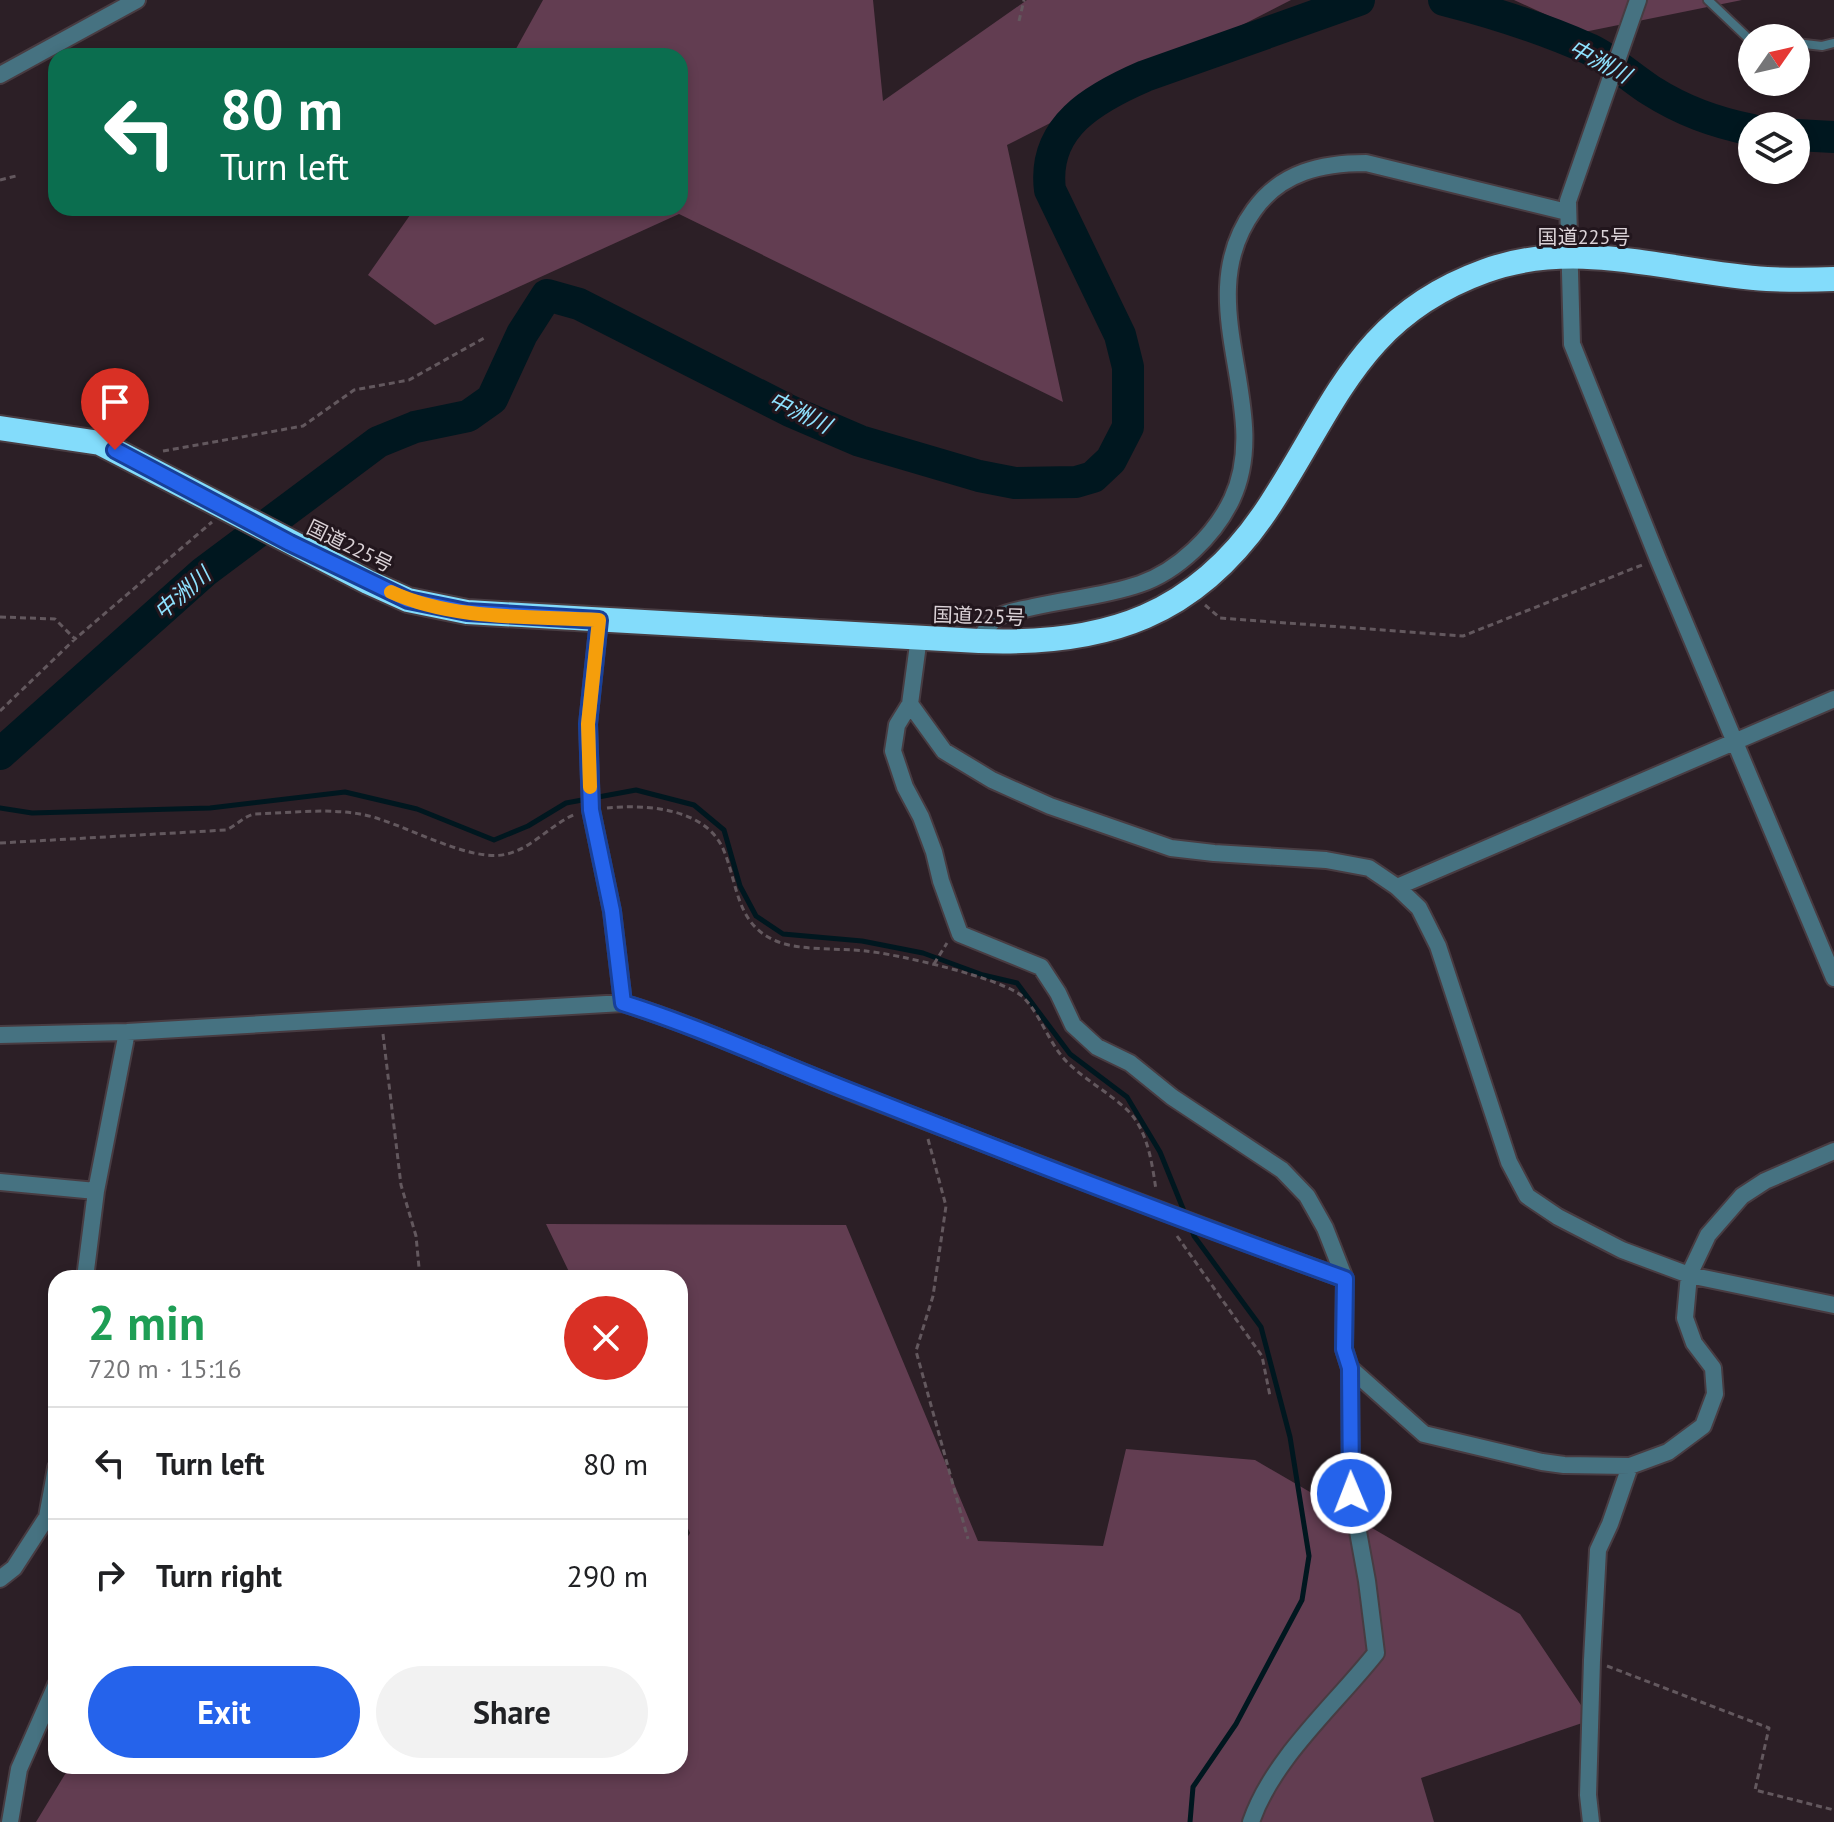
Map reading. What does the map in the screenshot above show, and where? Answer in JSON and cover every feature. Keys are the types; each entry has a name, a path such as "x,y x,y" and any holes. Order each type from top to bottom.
{"highway":[{"name":"国道225号","path":"0,428 100,443 290,543 408,600 467,612 1032,642 1086,636 1134,622 1190,592 1221,567 1270,505 1361,357 1411,309 1487,270 1513,262 1569,257 1621,259 1766,279 1834,279"}],"street":[{"path":"49,48 137,0"},
{"path":"1636,5 1568,201 1572,344 1658,559 1834,978"},
{"path":"0,75 48,49"},
{"path":"979,641 988,625 999,616 1108,593 1142,584 1161,574 1193,550 1211,531 1232,499 1242,463 1244,415 1228,321 1230,260 1245,222 1264,196 1309,169 1334,163 1366,163 1567,212"},
{"path":"599,620 588,724 590,801 612,911 623,1003"},
{"path":"919,637 910,704 897,725 893,751 905,787 934,852 960,934 1041,967 1073,1025 1097,1047 1130,1063 1184,1105 1282,1170 1307,1196 1325,1228 1345,1279 1344,1349 1350,1368 1351,1493 1376,1653 1287,1756 1258,1801 1251,1822"},
{"path":"1397,887 1834,699"},
{"path":"910,704 944,751 992,780 1050,806 1171,848 1326,860 1369,868 1397,887 1419,908 1438,946 1509,1162 1527,1196 1558,1217 1622,1250 1689,1275 1834,1305"},
{"path":"0,1035 381,1019 623,1003 682,1022 784,1066 1160,1212 1345,1279"},
{"path":"86,1270 96,1191 127,1032"},
{"path":"1350,1368 1424,1434 1564,1465 1630,1466 1668,1452 1703,1426 1715,1394 1713,1368 1694,1343 1685,1318 1689,1275 1708,1235 1742,1196 1765,1181 1834,1151"},
{"path":"0,1182 96,1191"},
{"path":"1591,1822 1588,1795 1598,1550 1630,1466"},
{"path":"0,1579 14,1568 48,1512"},
{"path":"10,1822 19,1769 48,1703"}],"lane":[{"path":"1708,0 1738,28"},
{"path":"1810,45 1834,43"}],"path":[{"path":"1019,21 1024,0"},
{"path":"0,180 16,176"},
{"path":"161,451 303,426 354,390 409,380 486,337"},
{"path":"0,711 75,639 227,510"},
{"path":"1190,592 1220,618 1463,636 1658,559"},
{"path":"0,617 55,619 75,639"},
{"path":"0,843 226,830 254,814 333,812 389,821 473,853 495,856 517,850 590,801 667,809 703,825 715,835 724,849 738,902 753,927 777,942 870,951 934,965 1001,985 1022,997 1065,1061 1127,1109 1142,1132 1152,1160 1160,1212 1262,1356 1270,1396"},
{"path":"934,965 949,941 960,934"},
{"path":"381,1019 401,1185 416,1236 419,1270"},
{"path":"923,1120 946,1206 933,1296 916,1351 968,1539"},
{"path":"1592,1660 1769,1728 1755,1790 1834,1810"}],"shaded area":[{"path":"543,0 873,0 883,101 1027,0 1291,0 1007,145 1063,402 683,216 688,216 688,48 516,48"},
{"path":"1514,0 1742,0 1584,32"},
{"path":"409,216 675,216 435,325 368,275"},
{"path":"546,1224 846,1225 978,1541 1103,1546 1126,1449 1255,1460 1520,1614 1591,1720 1421,1778 1434,1822 36,1822 65,1774 688,1774 688,1270 568,1270"}],"waterway":[{"name":"中洲川","path":"0,754 204,572 378,442 415,427 468,416 492,399 522,334 547,295 579,304 790,411 860,441 979,476 1015,483 1076,482 1093,477 1111,460 1128,427 1128,367 1120,335 1050,190 1054,149 1063,132 1090,105 1145,76 1359,0"},
{"name":"中洲川","path":"1444,0 1517,22 1589,49 1675,104 1738,126"},
{"name":"中洲川","path":"1810,136 1834,137"},
{"path":"0,808 32,813 210,808 345,792 417,809 494,840 528,826 566,803 636,790 694,805 724,830 740,886 756,916 783,934 862,941 923,953 983,975 1017,983 1070,1054 1127,1097 1160,1152 1186,1216"},
{"path":"1190,1225 1194,1236 1261,1327 1290,1437 1309,1556 1302,1600 1236,1724 1193,1787 1190,1822"}],"slow traffic":[{"path":"391,592 408,600 467,612 599,620 588,724 590,787"}],"route":[{"path":"115,450 290,543 408,600 467,612 599,620 588,724 591,810 612,911 623,1003 682,1022 784,1066 956,1133 1345,1279 1344,1349 1350,1368 1351,1493"}]}
